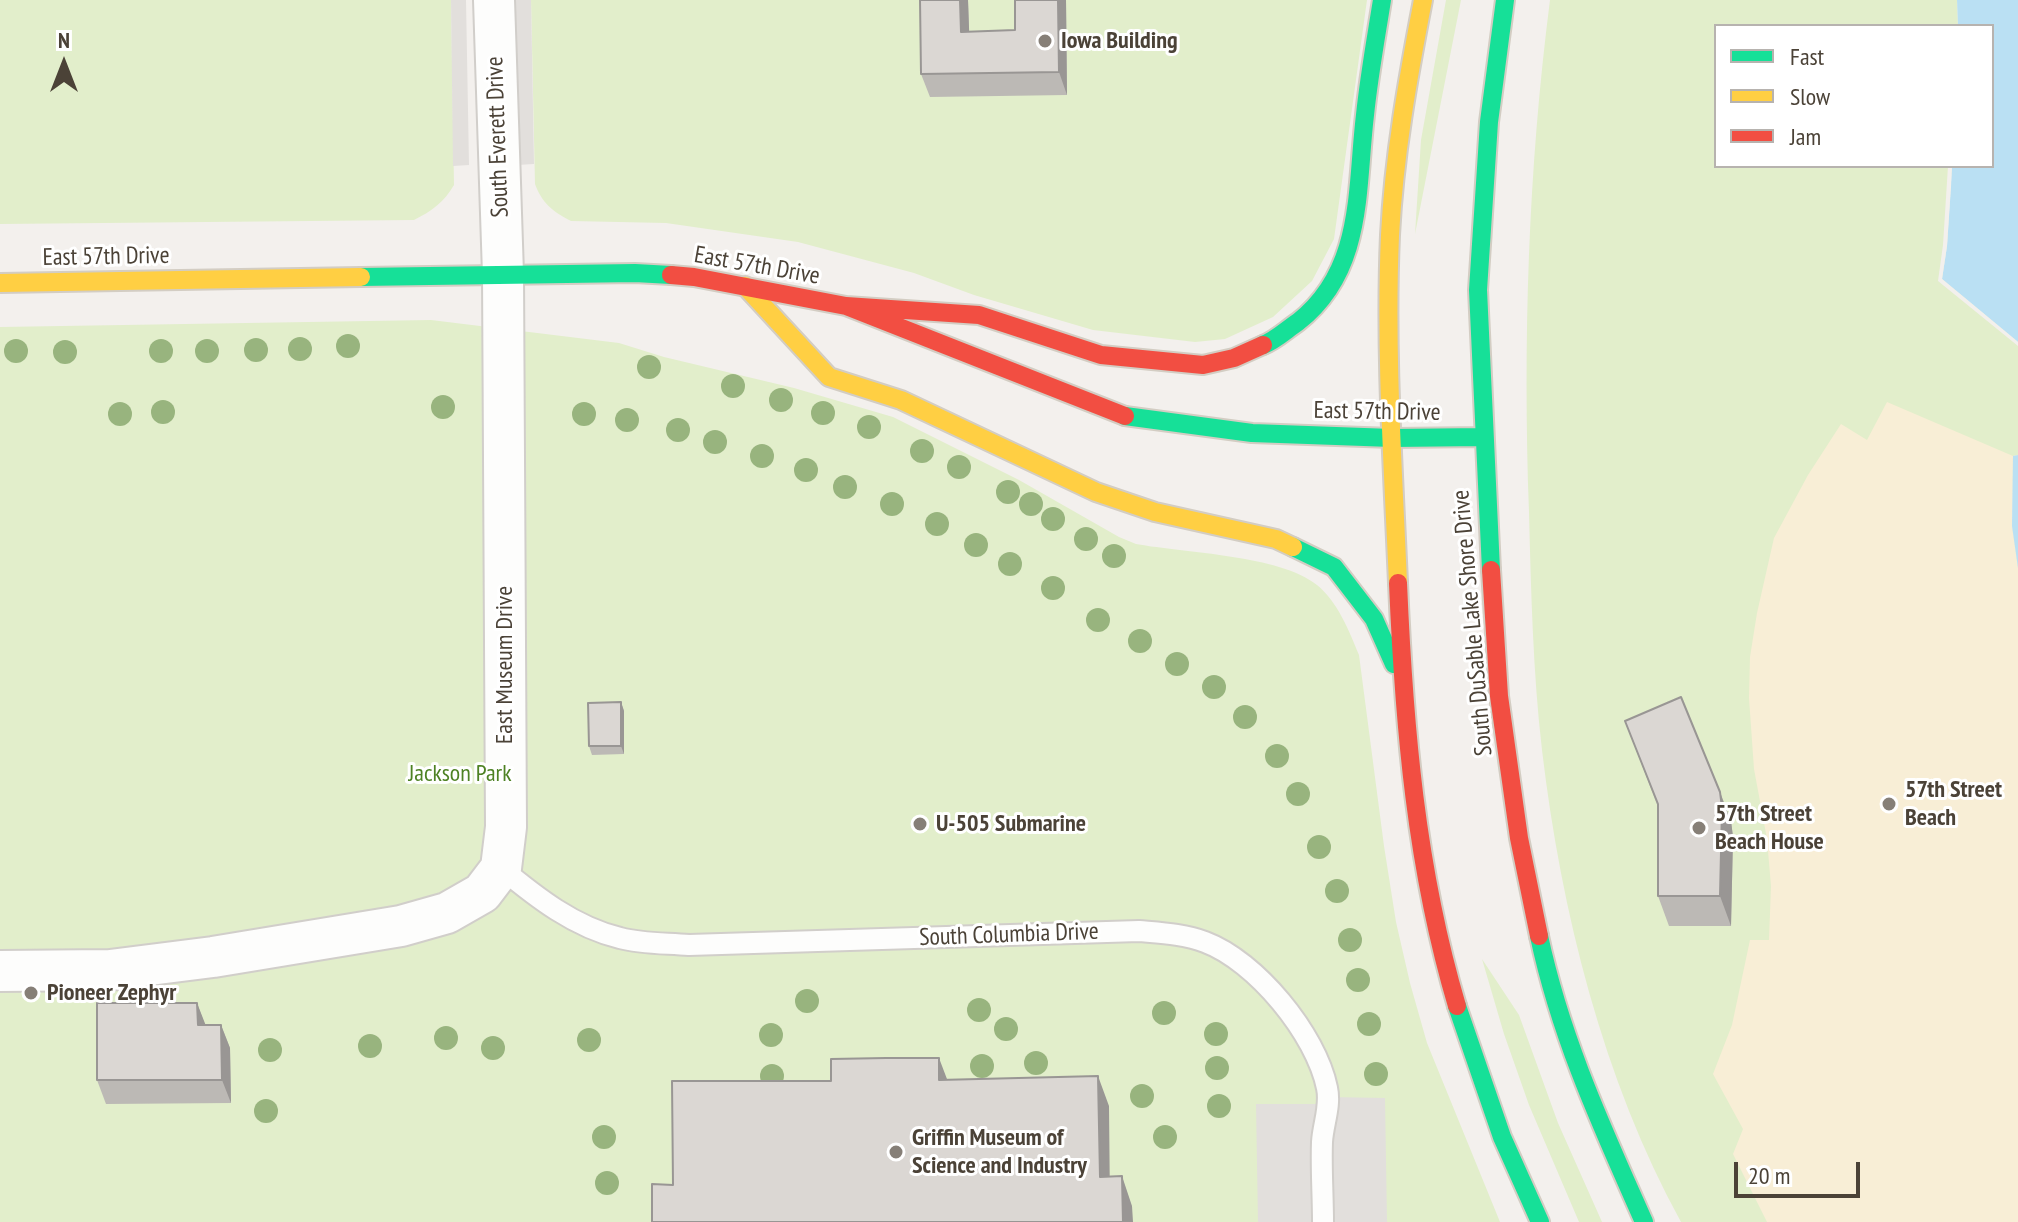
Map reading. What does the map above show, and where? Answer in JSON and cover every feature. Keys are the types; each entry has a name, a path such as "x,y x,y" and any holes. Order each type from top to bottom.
{"main road":[{"path":"846,306 979,315 1101,355 1203,365 1234,358 1273,341 1314,309 1345,262 1356,208 1365,112 1382,0"},
{"path":"1423,0 1401,115 1389,267 1392,438 1409,755 1423,867 1450,980 1480,1080 1516,1173 1540,1222"},
{"name":"South DuSable Lake Shore Drive","path":"1505,0 1489,122 1478,290 1483,437 1499,696 1519,838 1546,968 1575,1064 1644,1222"},
{"name":"East 57th Drive","path":"0,283 503,274 635,273 694,277 846,306 1122,416 1223,430 1392,438 1483,437"},
{"path":"745,286 829,377 901,400 1096,492 1155,512 1276,539 1334,567 1374,619 1403,685"}],"street":[{"name":"South Everett Drive","path":"494,0 503,274"},
{"name":"East Museum Drive","path":"501,868 506,827 503,274"},
{"path":"0,971 110,970 213,957 401,926 447,913 482,893 501,868"}],"lane":[{"name":"South Columbia Drive","path":"501,868 567,917 619,938 645,942 689,945 1139,931 1173,934 1207,942 1255,973 1294,1015 1318,1060 1327,1087 1328,1104 1322,1139 1323,1222"}],"green space":[{"path":"0,0 451,0 454,185 437,206 414,220 0,224"},
{"path":"531,0 1367,0 1334,239 1312,281 1273,317 1225,339 1195,342 1093,330 974,295 914,273 798,242 666,223 571,221 549,206 535,184"},
{"path":"1446,0 1461,0 1415,234 1421,140"},
{"path":"1550,0 1957,0 1958,24 1714,24 1714,168 1952,168 1942,279 2018,342 2018,455 2013,456 2012,526 2018,568 2018,1222 1681,1222 1653,1168 1629,1111 1589,993 1574,933 1550,811 1536,691 1527,448 1527,320 1532,192"},
{"name":"Jackson Park","path":"431,320 619,343 893,417 1019,480 1136,544 1256,561 1301,575 1317,585 1337,608 1359,655 1384,846 1410,983 1427,1043 1500,1222 0,1222 0,327"},
{"path":"1482,959 1519,1015 1558,1123 1602,1222 1579,1222 1529,1105"}],"sand":[{"name":"57th Street Beach","path":"1887,402 2013,456 2012,526 2018,568 2018,1222 1767,1222 1733,1154 1743,1129 1713,1074 1732,1025 1750,940 1769,940 1771,886 1767,839 1754,769 1749,698 1750,657 1774,538 1808,475 1841,424 1867,440"}],"shaded area":[{"path":"451,0 466,0 469,165 453,166"},
{"path":"514,0 531,0 534,164 517,165"},
{"path":"1328,1097 1385,1098 1387,1222 1258,1222 1256,1104 1328,1104"}],"water":[{"path":"1957,0 2018,0 2018,342 1942,279 1952,168 1994,168 1994,24 1958,24"},
{"path":"2018,455 2018,568 2012,526 2013,456"}],"pier":[{"path":"1948,168 1952,168 1942,279 2018,342 2018,346 1938,281"}],"building":[{"name":"Iowa Building","path":"920,0 960,0 961,32 1015,30 1015,0 1058,0 1059,72 921,74"},
{"name":"57th Street Beach House","path":"1681,697 1720,792 1720,896 1658,896 1658,804 1625,721"},
{"path":"621,702 621,746 589,746 588,703"},
{"path":"97,1003 197,1003 198,1025 221,1025 222,1080 97,1080"},
{"name":"Griffin Museum of Science and Industry","path":"939,1058 939,1080 1098,1076 1100,1177 1122,1176 1123,1222 652,1222 652,1184 673,1185 672,1081 831,1081 831,1059"}],"traffic: fast":[{"path":"1263,345 1298,322 1319,301 1335,278 1346,253 1357,200 1367,100 1382,0"},
{"path":"1491,570 1478,290 1489,122 1505,0"},
{"path":"361,277 671,275"},
{"path":"1125,416 1252,433 1392,438 1483,437"},
{"path":"1293,547 1334,567 1374,619 1394,664"},
{"path":"1539,936 1571,1047 1644,1222"},
{"path":"1457,1006 1502,1137 1540,1222"}],"traffic: slow":[{"path":"1398,583 1389,366 1390,235 1398,146 1423,0"},
{"path":"0,283 361,277"},
{"path":"745,286 829,377 901,400 1096,492 1155,512 1276,539 1293,547"}],"traffic: jam":[{"path":"671,275 846,306 1125,416"},
{"path":"846,306 979,315 1101,355 1203,365 1234,358 1263,345"},
{"path":"1491,570 1499,696 1519,838 1539,936"},
{"path":"1398,583 1414,796 1431,902 1457,1006"}],"place":[{"name":"Iowa Building","path":"1045,41"},
{"name":"57th Street Beach","path":"1889,804"},
{"name":"U-505 Submarine","path":"920,824"},
{"name":"57th Street Beach House","path":"1699,828"},
{"name":"Pioneer Zephyr","path":"31,993"},
{"name":"Griffin Museum of Science and Industry","path":"896,1152"}]}
